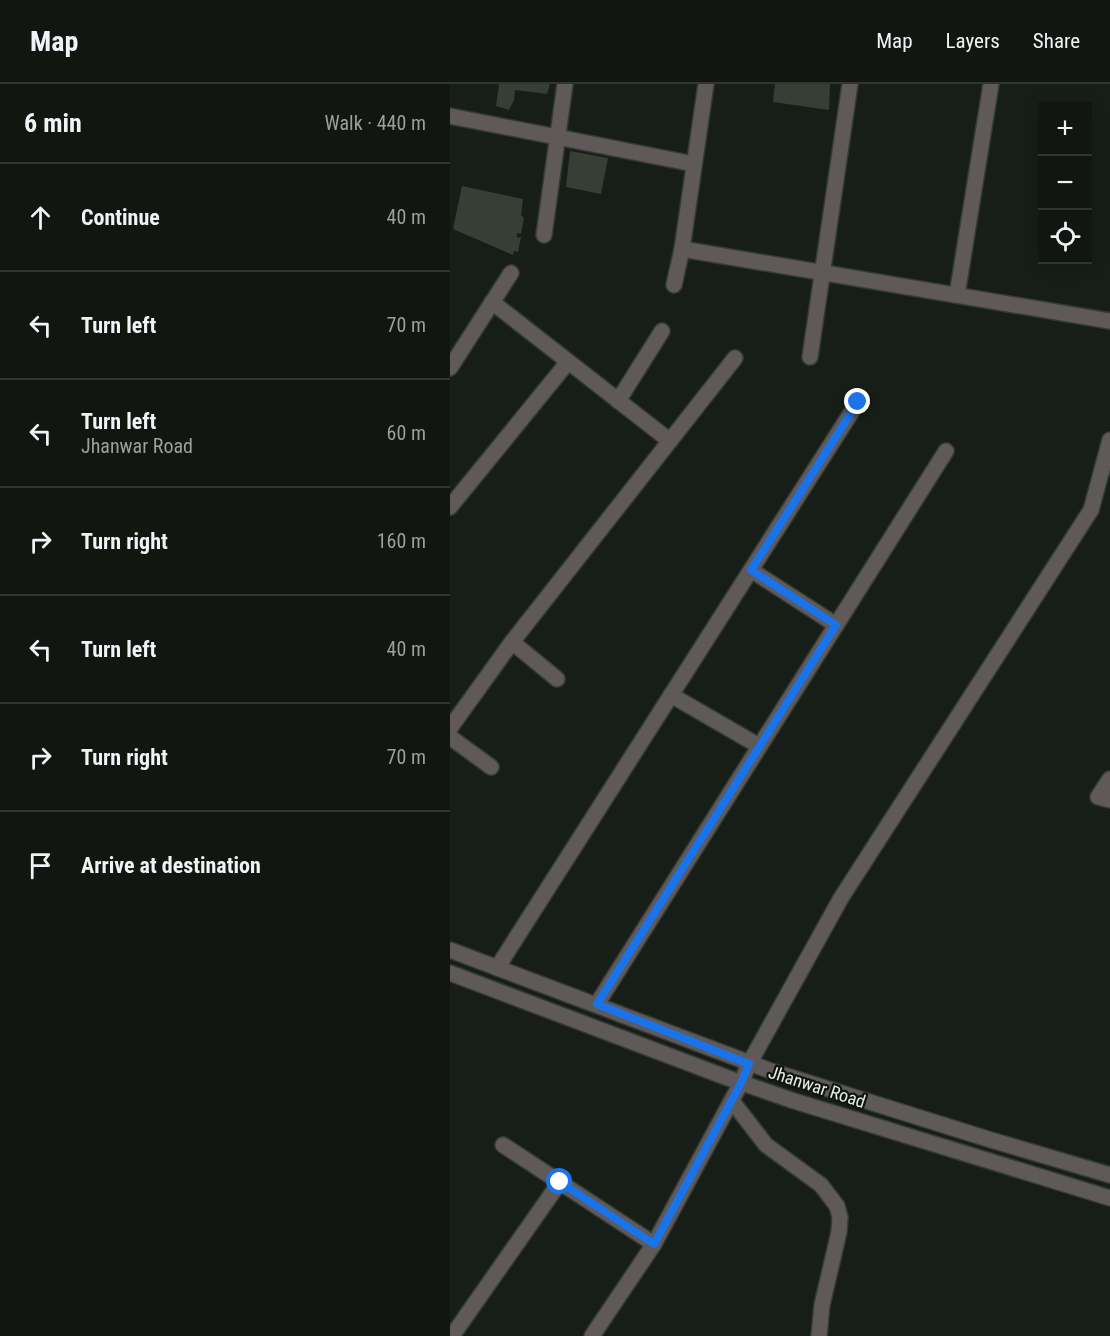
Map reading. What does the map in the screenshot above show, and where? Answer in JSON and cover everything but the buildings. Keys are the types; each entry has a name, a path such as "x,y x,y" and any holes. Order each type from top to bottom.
{"street":[{"path":"544,236 565,84"},
{"path":"674,285 682,249 706,84"},
{"path":"810,357 850,84"},
{"path":"957,295 991,84"},
{"path":"450,116 694,164"},
{"path":"682,249 1110,321"},
{"path":"450,368 511,273"},
{"path":"492,303 670,441"},
{"path":"618,401 662,331"},
{"path":"450,728 512,642 735,358"},
{"path":"450,507 568,362"},
{"path":"497,968 858,402"},
{"path":"592,1336 654,1244 732,1101 749,1064 841,898 1091,510 1110,440"},
{"path":"597,1004 945,451"},
{"path":"751,570 836,625"},
{"path":"512,642 557,679"},
{"path":"671,695 759,746"},
{"path":"450,737 491,767"},
{"path":"1110,779 1098,797 1110,800"},
{"name":"Jhanwar Road","path":"450,950 597,1004 749,1064 980,1137 1110,1175"},
{"name":"Jhanwar Road","path":"450,973 741,1083 973,1158 1110,1198"},
{"path":"732,1101 766,1145 821,1185 837,1206 840,1217 839,1232 822,1305 819,1336"},
{"path":"503,1145 654,1244"},
{"path":"452,1336 560,1182"}],"route":[{"path":"560,1182 654,1244 749,1064 597,1004 836,625 751,570 858,402"}]}
